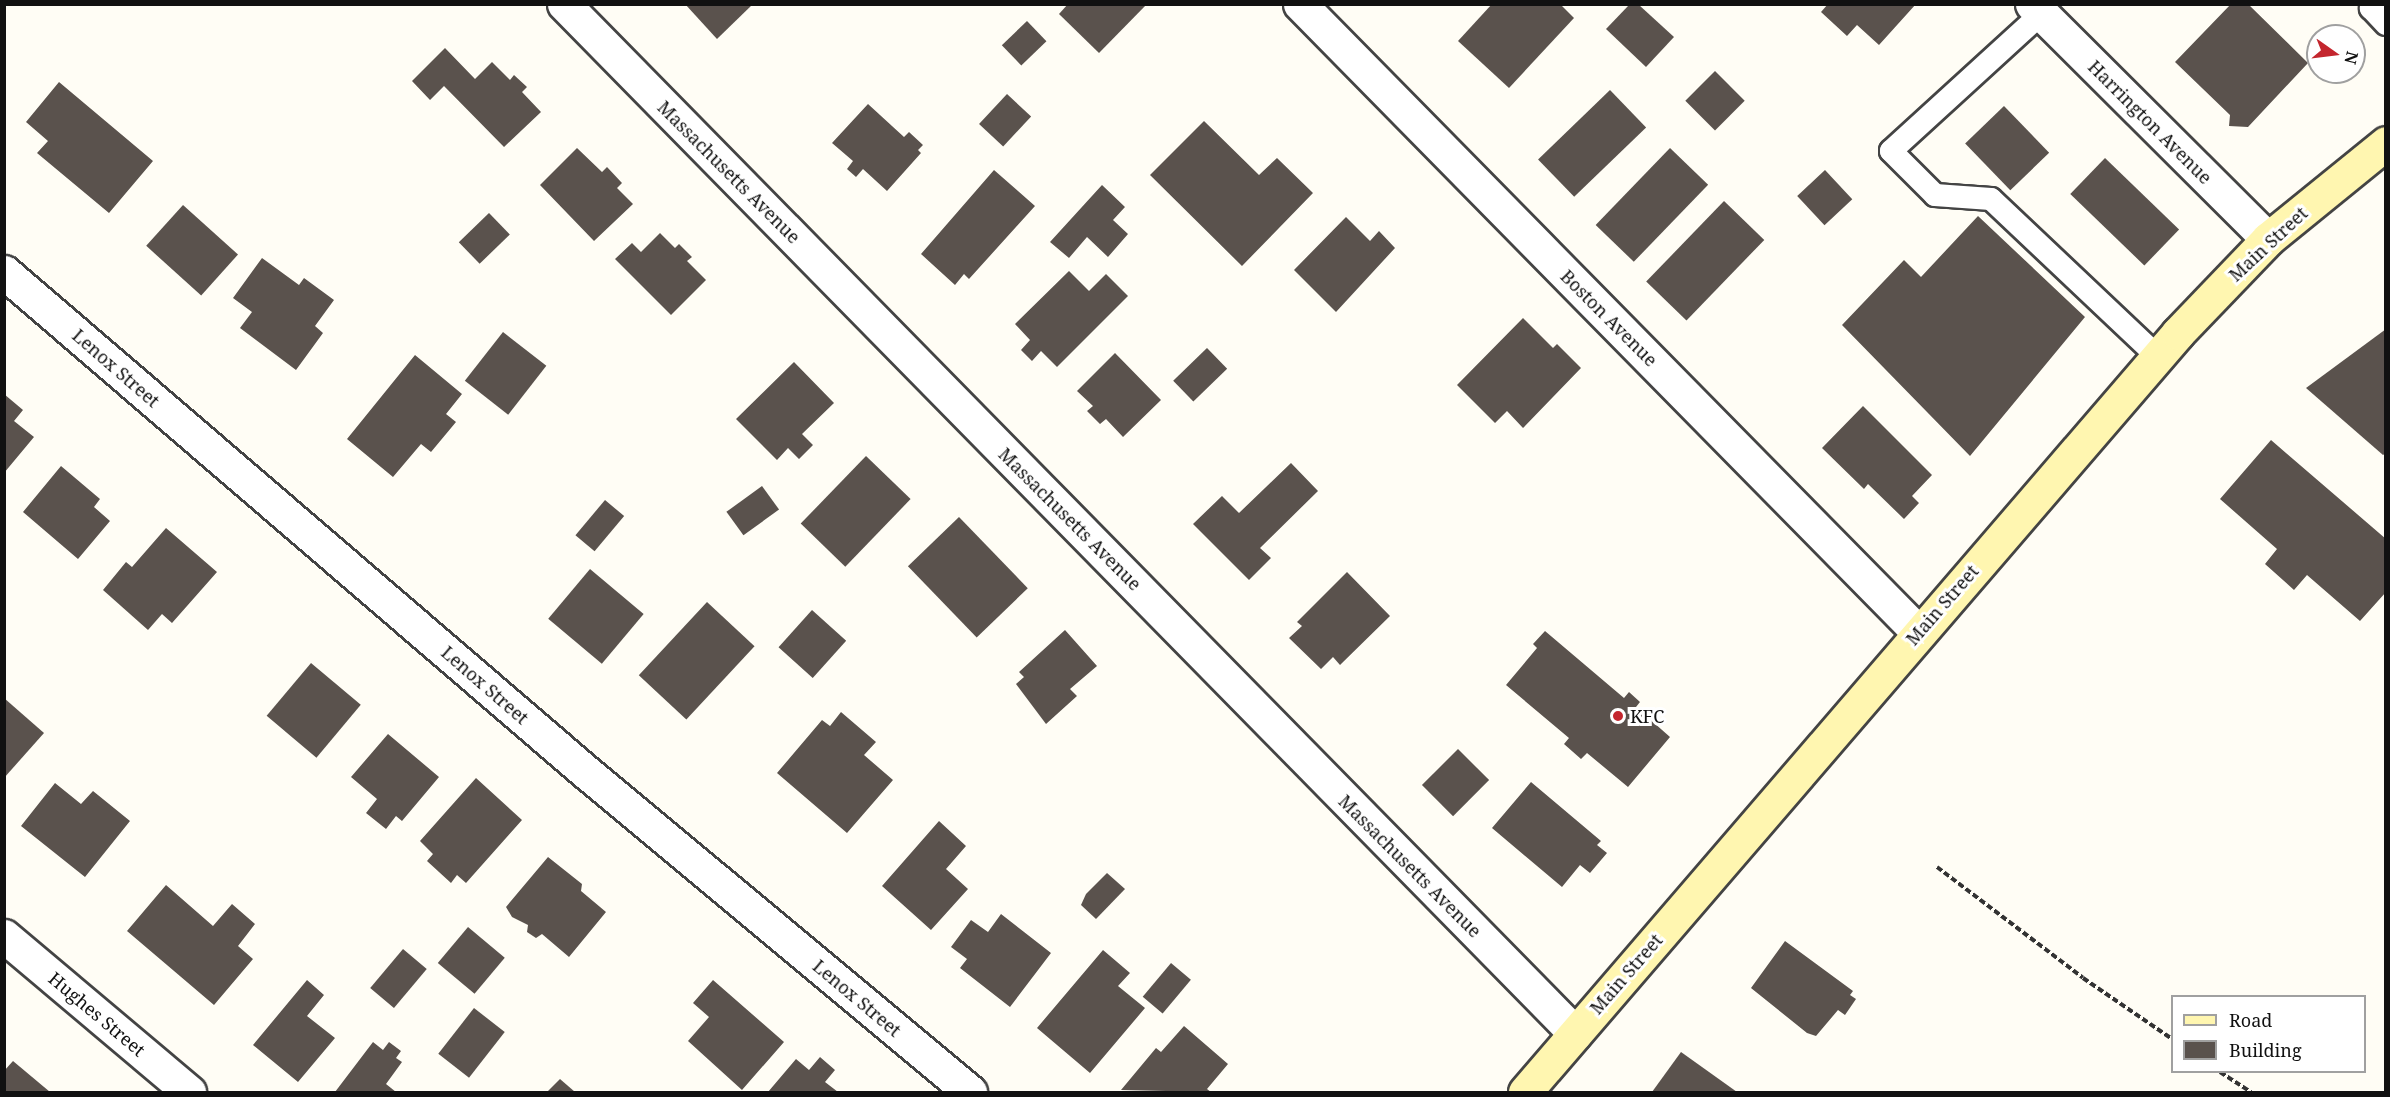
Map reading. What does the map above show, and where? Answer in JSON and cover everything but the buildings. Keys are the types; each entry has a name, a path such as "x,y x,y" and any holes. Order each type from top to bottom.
{"main road":[{"name":"Main Street","path":"1525,1092 1918,632 2158,357 2268,239 2385,142"}],"street":[{"name":"Massachusetts Avenue","path":"564,4 1575,1033"},
{"name":"Boston Avenue","path":"1300,4 1918,632"},
{"name":"Harrington Avenue","path":"2036,9 2268,239"},
{"name":"Lenox Street","path":"4,272 586,772 970,1092"},
{"name":"Hughes Street","path":"4,936 189,1092"}],"lane":[{"path":"2036,9 1891,152 1935,195 1991,200 2158,357"}],"path":[{"path":"1936,867 2083,978 2171,1038"},
{"path":"2223,1073 2251,1092"}],"place":[{"name":"KFC","path":"1618,716"}]}
